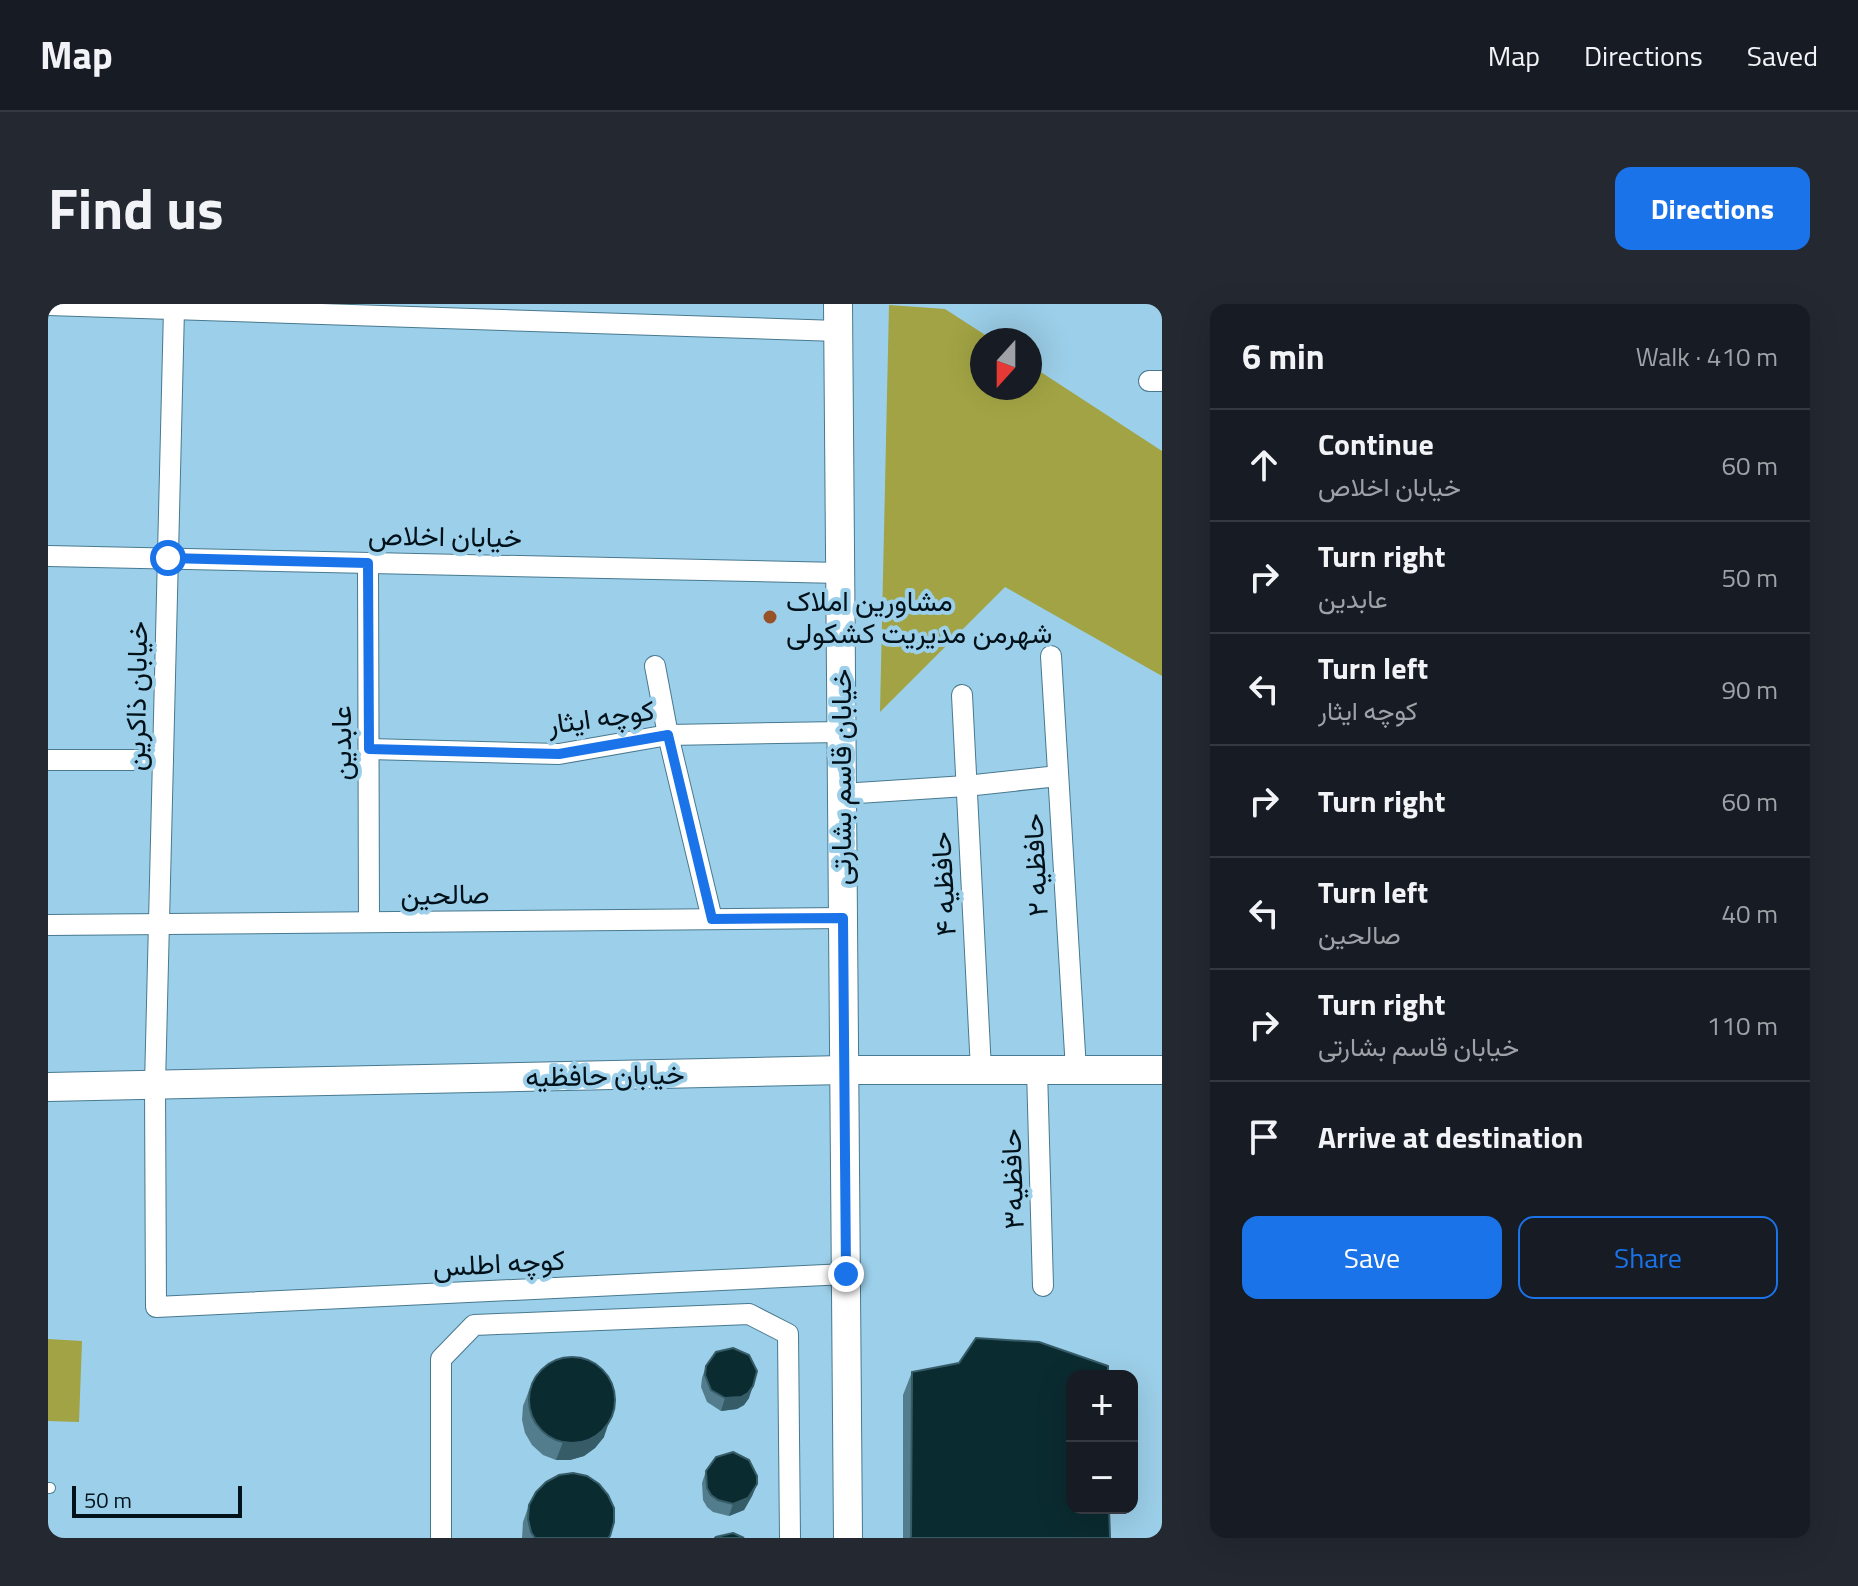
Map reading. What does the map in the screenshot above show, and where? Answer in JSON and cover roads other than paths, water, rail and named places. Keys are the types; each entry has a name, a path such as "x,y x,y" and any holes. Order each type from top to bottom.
{"street":[{"path":"48,305 838,318"},
{"name":"خیابان ذاکرین","path":"156,1307 155,1085 174,309"},
{"name":"خیابان قاسم بشارتی","path":"838,318 848,1538"},
{"name":"خیابان اخلاص","path":"48,556 840,573"},
{"name":"عابدین","path":"368,563 369,922"},
{"name":"حافظیه ۲","path":"1051,656 1076,1070"},
{"path":"655,666 668,735 712,919"},
{"name":"حافظیه ۴","path":"962,695 981,1070"},
{"name":"کوچه ایثار","path":"369,749 559,754 668,735 841,732"},
{"path":"48,760 163,760"},
{"path":"842,794 1058,776"},
{"name":"صالحین","path":"48,925 843,918"},
{"name":"خیابان حافظیه","path":"48,1087 844,1070 1162,1070"},
{"name":"حافظیه۳","path":"1037,1070 1043,1286"},
{"name":"کوچه اطلس","path":"156,1307 846,1274"},
{"path":"441,1538 441,1359 474,1325 749,1314 788,1334 790,1538"}],"place":[{"name":"مشاورین املاک شهرمن مدیریت کشکولی","path":"770,617"}]}
